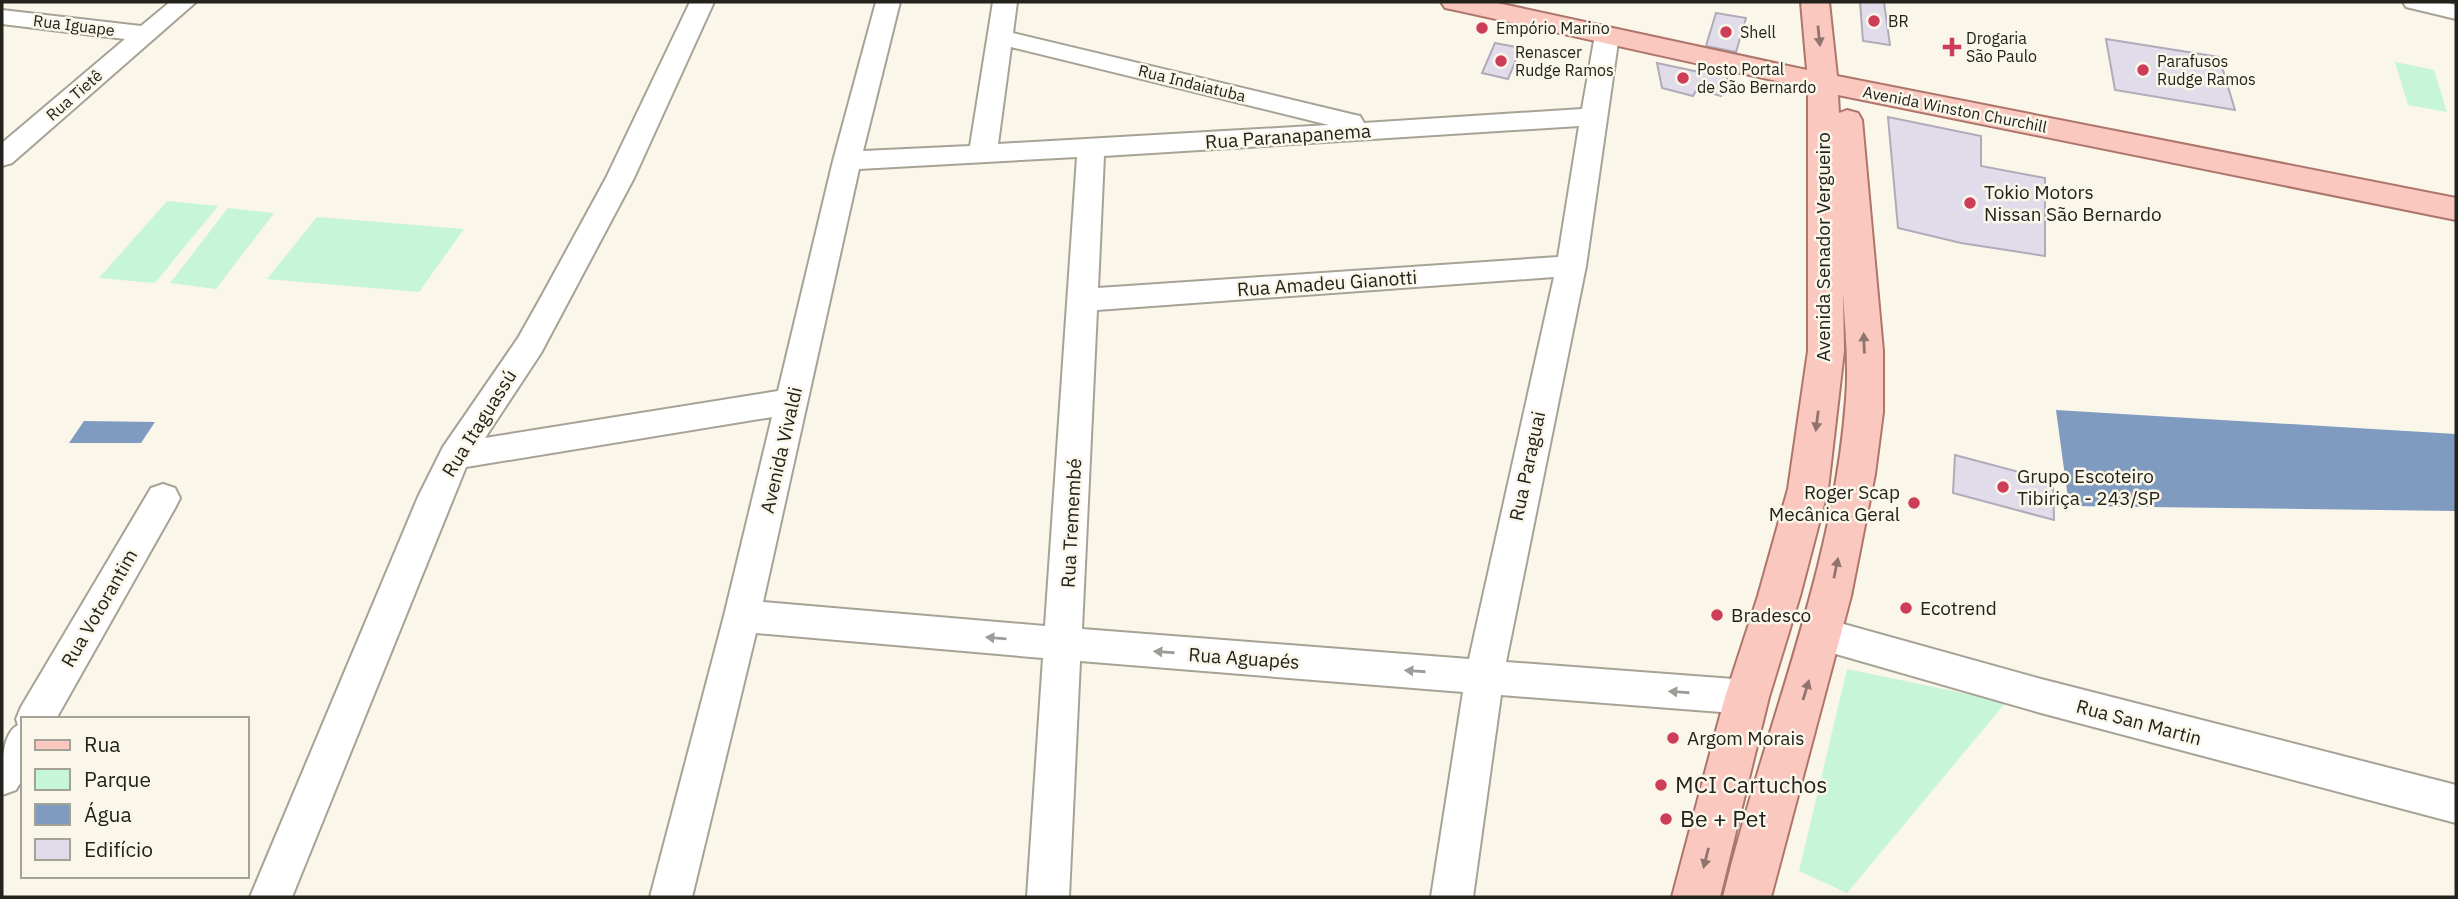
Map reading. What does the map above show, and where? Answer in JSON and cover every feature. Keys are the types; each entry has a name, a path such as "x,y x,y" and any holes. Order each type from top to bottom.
{"main road":[{"name":"Avenida Winston Churchill","path":"1455,2 1834,84 2456,209"},
{"name":"Avenida Senador Vergueiro","path":"1747,897 1822,634 1853,488 1864,410 1864,340 1834,84 1815,2"},
{"name":"Avenida Senador Vergueiro","path":"1696,897 1747,697 1779,596 1808,489 1826,351 1837,2"},
{"path":"1779,596 1822,634"},
{"path":"1747,697 1766,741 1777,786"}],"street":[{"name":"Rua Tietê","path":"2,157 184,2"},
{"name":"Rua Itaguassú","path":"271,897 454,456 530,345 620,178 702,2"},
{"name":"Avenida Vivaldi","path":"671,897 742,616 847,161 888,2"},
{"path":"983,153 1005,2"},
{"path":"2415,2 2456,12"},
{"name":"Rua Iguape","path":"2,17 145,34"},
{"name":"Rua Paraguai","path":"1452,897 1483,677 1571,266 1607,35"},
{"name":"Rua Indaiatuba","path":"999,37 1384,130"},
{"name":"Rua Paranapanema","path":"847,161 1593,117"},
{"name":"Rua Tremembé","path":"1048,897 1091,148"},
{"name":"Rua Amadeu Gianotti","path":"1083,300 1571,266"},
{"path":"454,456 792,401"},
{"name":"Rua Votorantim","path":"37,717 163,498"},
{"name":"Rua Aguapés","path":"742,616 1747,697"},
{"name":"Rua San Martin","path":"1822,634 2041,696 2456,804"},
{"path":"2,777 21,744"},
{"path":"650,897 671,897"}],"green space":[{"path":"2395,62 2434,70 2447,112 2408,105"},
{"path":"167,201 218,206 155,283 99,278"},
{"path":"228,208 274,213 216,289 170,283"},
{"path":"317,217 464,229 419,292 267,279"},
{"path":"1847,669 2006,702 1847,893 1799,871"}],"water":[{"path":"2056,410 2456,434 2456,511 2069,506"},
{"path":"84,421 155,422 141,443 69,443"}],"building":[{"name":"BR","path":"1860,2 1884,2 1890,45 1863,41"},
{"path":"1716,13 1746,18 1736,52 1706,46"},
{"path":"2106,39 2219,57 2235,110 2115,90"},
{"name":"Renascer Rudge Ramos","path":"1495,43 1521,48 1508,79 1482,73"},
{"name":"Posto Portal de São Bernardo","path":"1657,63 1699,72 1700,67 1729,73 1721,96 1697,89 1693,96 1662,88"},
{"name":"Tokio Motors Nissan São Bernardo","path":"1888,117 1981,136 1981,166 2045,178 2045,256 1961,243 1898,228"},
{"name":"Grupo Escoteiro Tibiriça - 243/SP","path":"1955,455 2053,481 2054,520 1953,493"}],"place":[{"name":"BR","path":"1874,21"},
{"name":"Empório Marino","path":"1482,28"},
{"name":"Shell","path":"1726,32"},
{"name":"Drogaria São Paulo","path":"1952,47"},
{"name":"Renascer Rudge Ramos","path":"1501,61"},
{"name":"Parafusos Rudge Ramos","path":"2143,70"},
{"name":"Posto Portal de São Bernardo","path":"1683,78"},
{"name":"Tokio Motors Nissan São Bernardo","path":"1970,203"},
{"name":"Grupo Escoteiro Tibiriça - 243/SP","path":"2003,487"},
{"name":"Roger Scap Mecânica Geral","path":"1914,503"},
{"name":"Ecotrend","path":"1906,608"},
{"name":"Bradesco","path":"1717,615"},
{"name":"Argom Morais","path":"1673,738"},
{"name":"MCI Cartuchos","path":"1661,785"},
{"name":"Be + Pet","path":"1666,819"}]}
